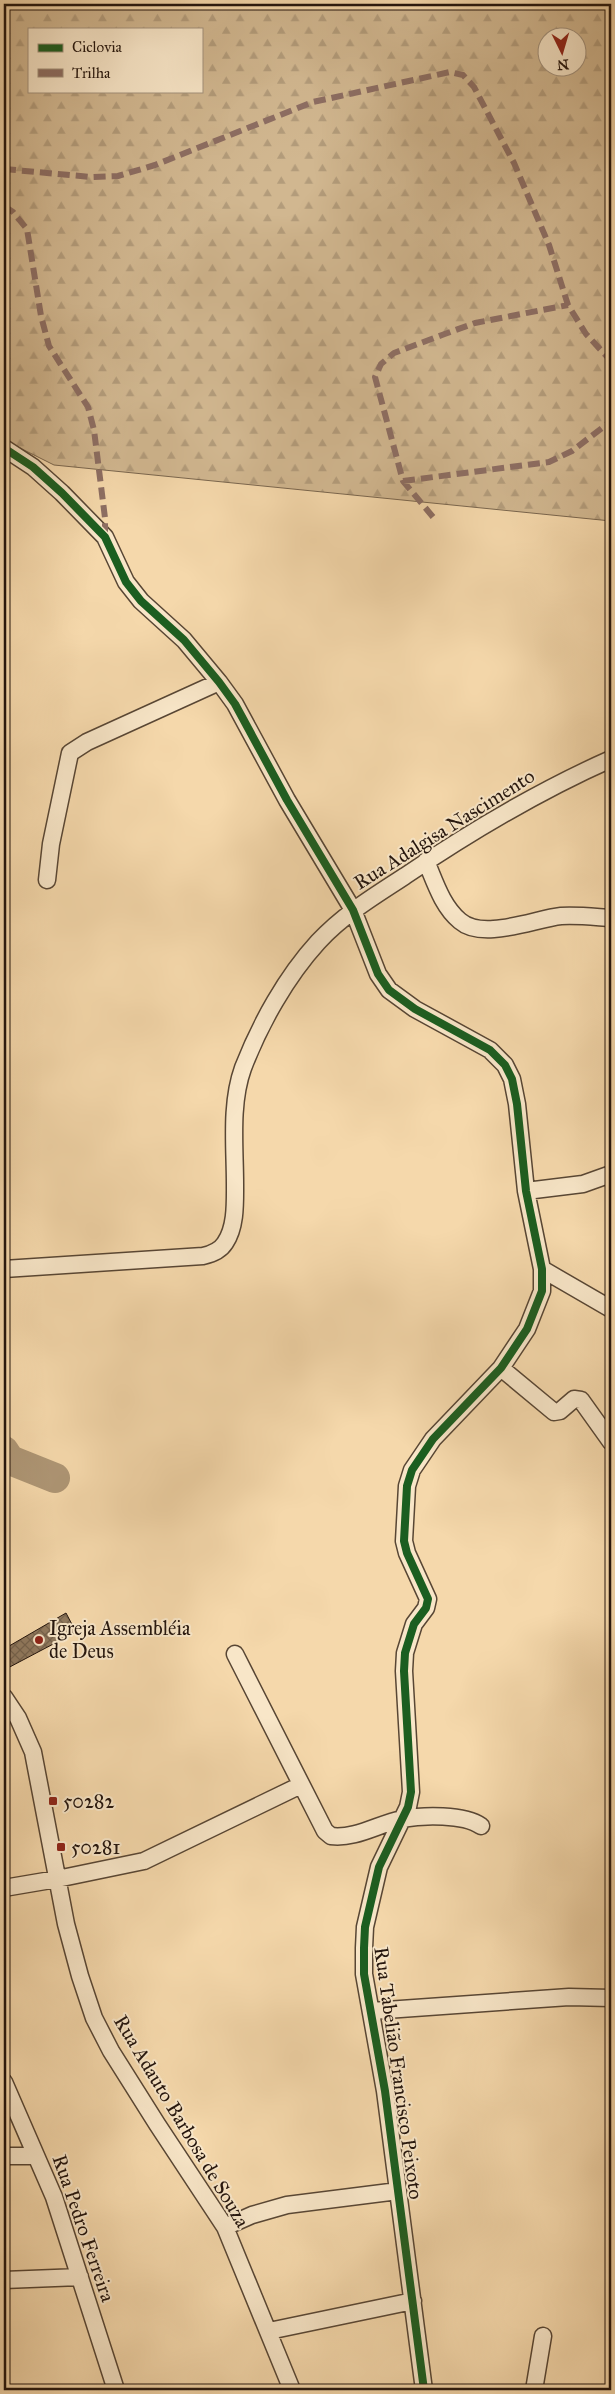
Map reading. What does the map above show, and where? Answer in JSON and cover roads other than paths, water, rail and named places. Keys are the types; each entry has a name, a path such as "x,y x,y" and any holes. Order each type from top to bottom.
{"street":[{"name":"Rua Tabelião Francisco Peixoto","path":"4,448 33,467 62,493 104,537 126,582 140,601 184,640 235,704 287,800 353,910 378,974 389,990 414,1009 490,1050 505,1065 515,1090 526,1192 542,1269 542,1291 527,1329 501,1368 433,1439 412,1470 407,1486 404,1541 407,1553 428,1599 426,1608 414,1624 405,1653 404,1671 411,1792 403,1819 379,1867 364,1927 364,1974 372,2011 398,2191 424,2390"},
{"path":"47,880 51,844 70,753 87,742 219,682"},
{"name":"Rua Adalgisa Nascimento","path":"4,1269 203,1256 221,1249 231,1231 235,1206 235,1123 238,1087 243,1070 270,1012 288,983 318,942 353,910 426,861 571,776 611,759"},
{"path":"426,861 446,905 459,921 475,928 512,926 563,916 611,918"},
{"path":"526,1192 583,1184 611,1174"},
{"path":"542,1269 611,1310"},
{"path":"501,1368 554,1412 560,1411 574,1399 581,1400 611,1442"},
{"path":"235,1654 325,1831 332,1836 350,1836 403,1819 445,1817 473,1821 481,1826"},
{"name":"Rua Adauto Barbosa de Souza","path":"4,1697 18,1718 33,1752 57,1879 80,1976 94,2018 111,2051 225,2227 292,2390"},
{"path":"4,1888 144,1861 301,1785"},
{"path":"372,2011 569,1997 611,1998"},
{"name":"Rua Pedro Ferreira","path":"4,2082 54,2197 116,2390"},
{"path":"4,2156 36,2156"},
{"path":"225,2227 252,2215 287,2205 398,2191"},
{"path":"4,2280 80,2278"},
{"path":"269,2331 413,2301"},
{"path":"534,2390 544,2336"}],"waterway":[{"path":"4,1451 10,1460 55,1478"}],"place":[{"name":"Igreja Assembléia de Deus","path":"39,1640"},
{"name":"50282","path":"53,1801"},
{"name":"50281","path":"61,1847"}]}
